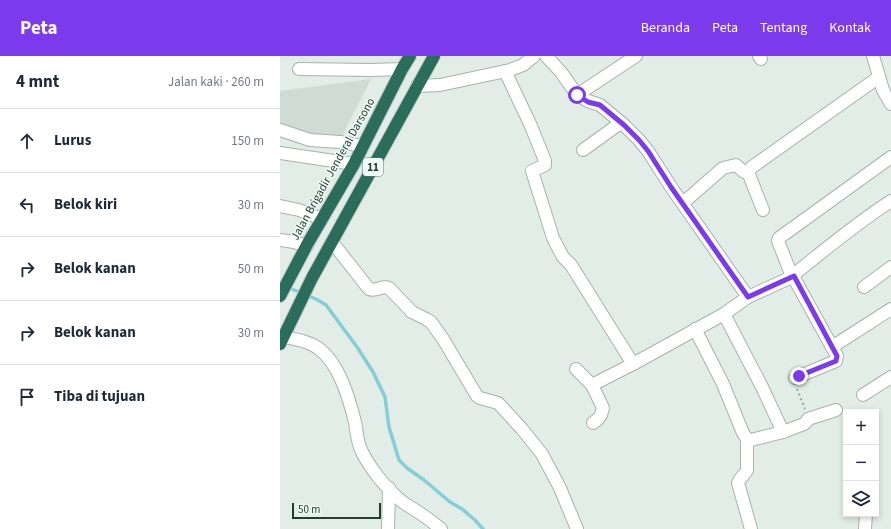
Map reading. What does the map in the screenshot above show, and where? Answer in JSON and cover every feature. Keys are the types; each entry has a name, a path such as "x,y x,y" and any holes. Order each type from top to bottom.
{"highway":[{"name":"Jalan Brigadir Jenderal Darsono","path":"280,296 354,164 410,56"},
{"name":"11","path":"283,338 312,278 434,56"}],"street":[{"path":"417,86 440,85 505,71 523,65 534,56"},
{"path":"546,56 561,72 577,95 588,102 600,105 622,123 639,140 748,297"},
{"path":"577,95 636,56"},
{"path":"873,56 883,90 891,104"},
{"path":"299,69 402,69"},
{"path":"505,71 531,126 545,161 545,165 532,170 553,238 563,257 571,265 633,364"},
{"path":"748,172 752,167 879,77"},
{"path":"583,150 622,123"},
{"path":"280,130 310,140 340,142 363,146"},
{"path":"280,153 354,164"},
{"path":"795,378 836,361 837,356 789,269 778,241 779,238 891,157"},
{"path":"683,203 723,168 737,165 744,172 748,172"},
{"path":"748,172 763,210"},
{"path":"592,385 724,314 748,297 794,276 826,249 891,201"},
{"path":"280,206 298,210 322,219"},
{"path":"280,240 307,246"},
{"path":"332,242 369,289 389,288 412,312 431,322 443,339 477,396 498,403 542,454 560,488 577,529"},
{"path":"864,287 891,267"},
{"path":"832,347 891,309"},
{"path":"724,314 762,387 783,432"},
{"path":"696,329 723,384 743,433 747,439 747,470 738,482 751,529"},
{"path":"283,338 300,340 317,347 334,364 351,406 361,450 373,470 398,498 441,529"},
{"path":"576,369 592,385 603,408 601,415 593,423"},
{"path":"863,395 891,378"},
{"path":"747,439 751,440 783,432 804,424 808,419 836,410"},
{"path":"388,529 389,488"},
{"path":"865,529 866,517"}],"path":[{"path":"795,378 794,384 808,419"}],"shaded area":[{"path":"371,79 337,146 280,136 280,91"}],"waterway":[{"path":"287,287 316,299 326,305 357,347 373,372 385,397 389,427 399,460 450,502 462,509 483,529"}],"route":[{"path":"577,95 588,102 600,105 639,140 748,297 794,276 837,356 836,361 799,376"}]}
